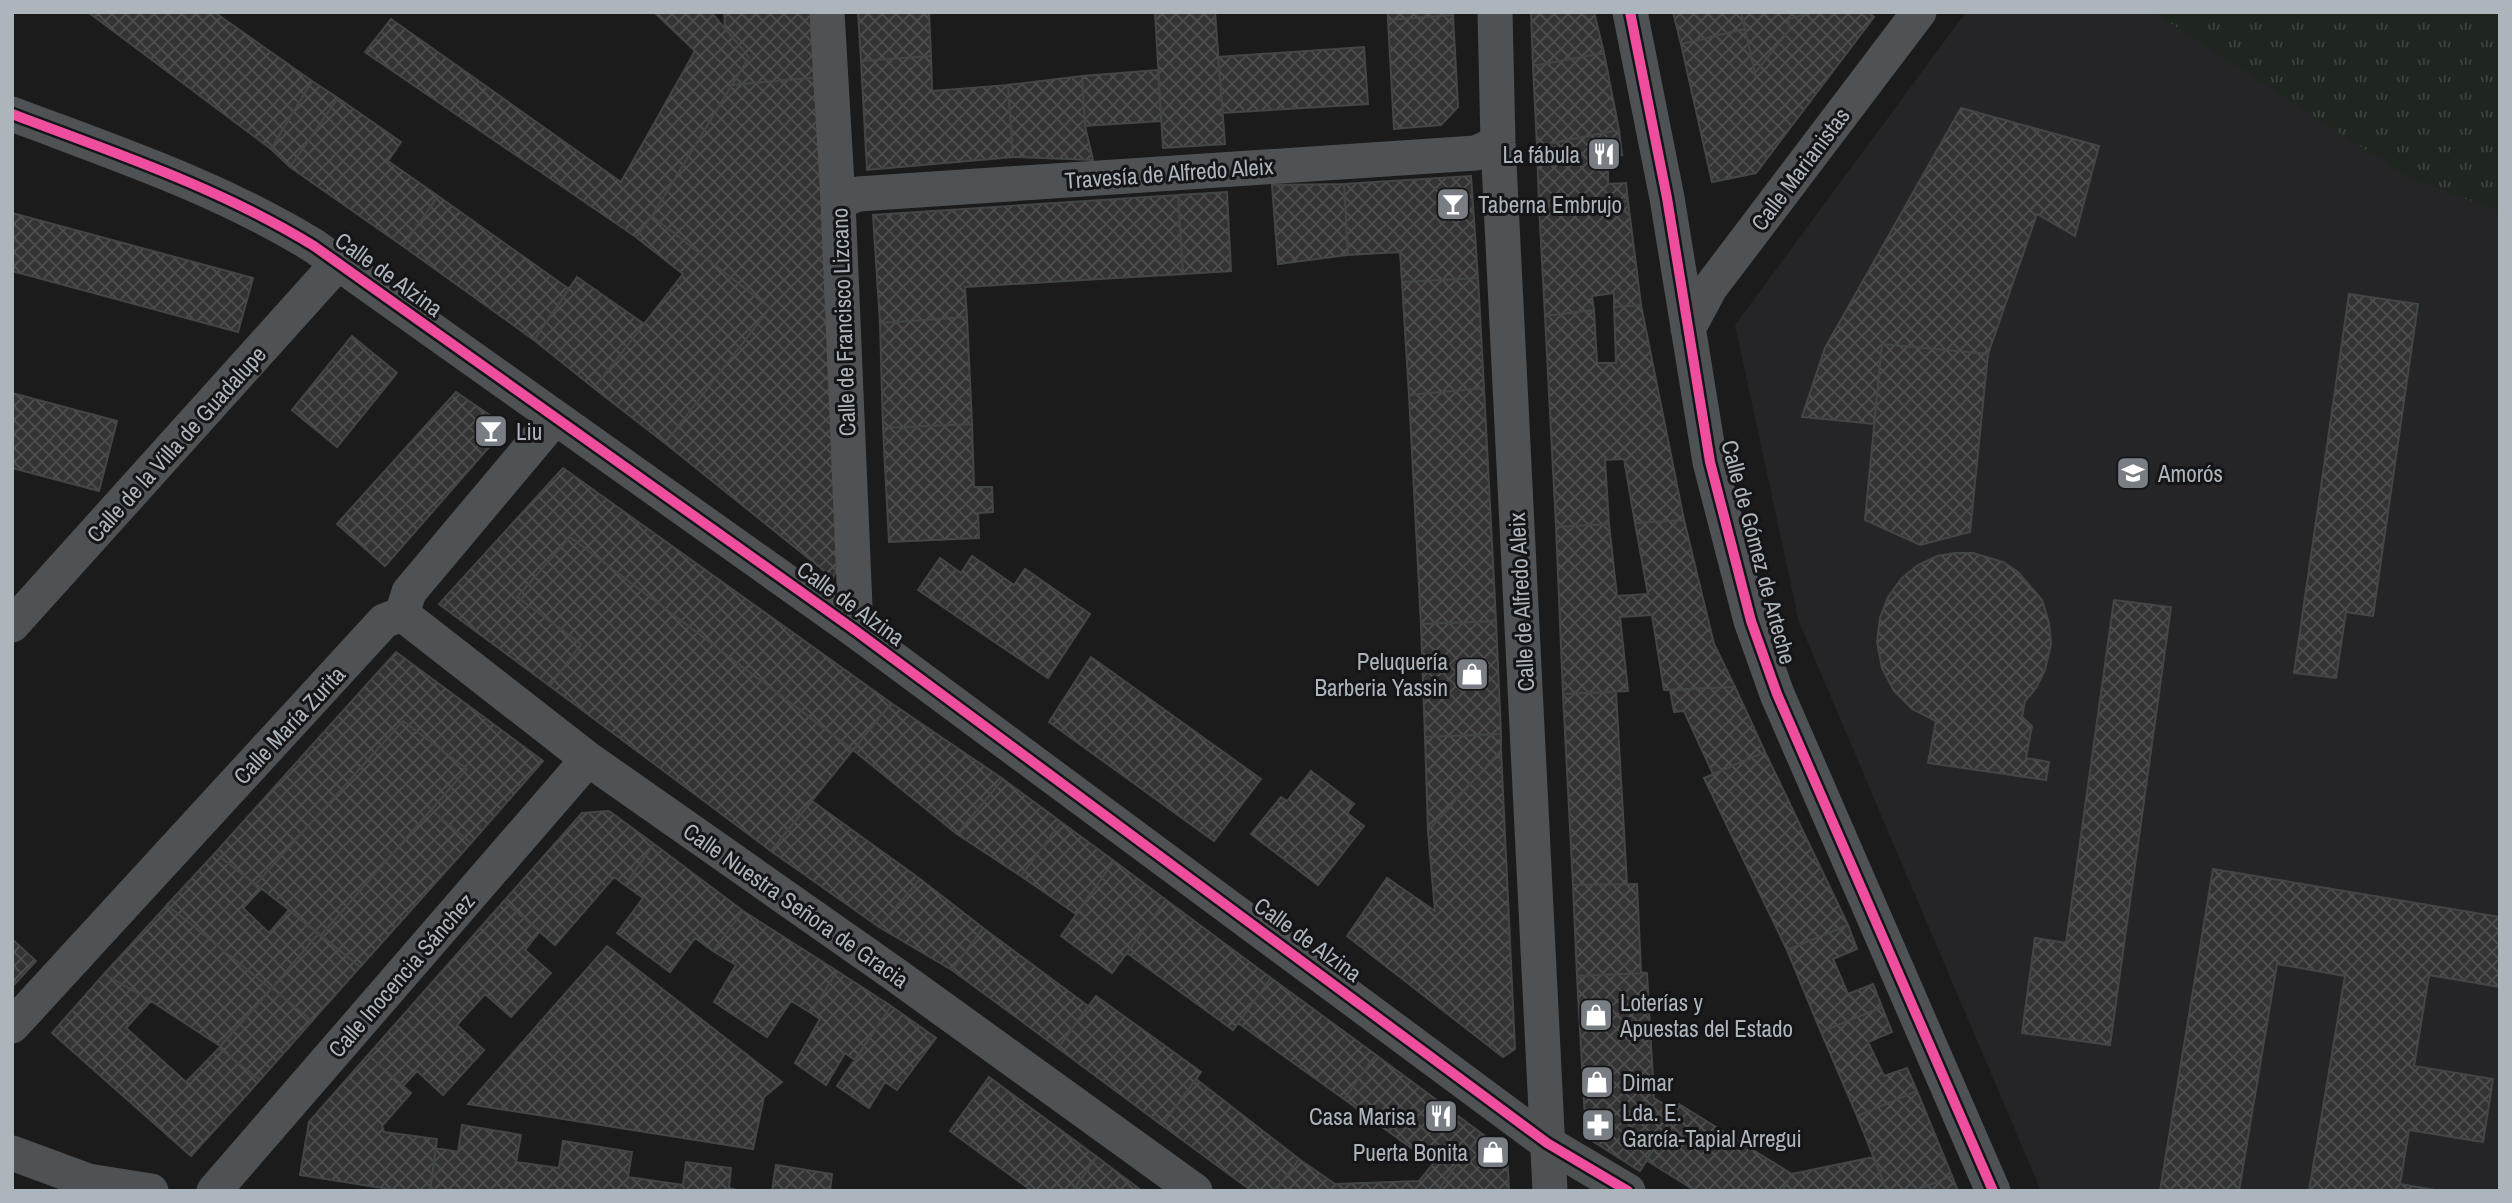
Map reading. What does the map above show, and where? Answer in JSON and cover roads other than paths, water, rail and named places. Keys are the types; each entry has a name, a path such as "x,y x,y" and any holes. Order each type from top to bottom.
{"street":[{"name":"Calle de Francisco Lizcano","path":"827,12 856,631"},
{"name":"Calle de Alfredo Aleix","path":"1494,12 1550,1191"},
{"name":"Calle de Gómez de Arteche","path":"1630,12 1667,198 1710,462 1751,621 1777,694 1993,1191"},
{"name":"Calle Marianistas","path":"1688,329 1710,288 1919,12"},
{"name":"Calle de Alzina","path":"12,114 190,182 243,206 279,224 338,263 856,631 1547,1143 1629,1191"},
{"name":"Travesía de Alfredo Aleix","path":"838,202 858,194 1476,153 1499,143"},
{"name":"Calle de la Villa de Guadalupe","path":"12,625 338,263"},
{"path":"402,614 409,592 555,418"},
{"name":"Calle Nuestra Señora de Gracia","path":"402,614 588,759 893,973 1195,1191"},
{"name":"Calle María Zurita","path":"12,1026 384,621 402,614"},
{"name":"Calle Inocencia Sánchez","path":"214,1191 588,759"},
{"path":"12,1153 88,1181 151,1191"}],"place":[{"name":"La fábula","path":"1604,154"},
{"name":"Taberna Embrujo","path":"1453,204"},
{"name":"Liu","path":"491,431"},
{"name":"Amorós","path":"2133,473"},
{"name":"Peluquería Barberia Yassin","path":"1472,674"},
{"name":"Loterías y Apuestas del Estado","path":"1596,1015"},
{"name":"Dimar","path":"1597,1082"},
{"name":"Casa Marisa","path":"1441,1116"},
{"name":"Lda. E. García-Tapial Arregui","path":"1598,1125"},
{"name":"Puerta Bonita","path":"1493,1152"}]}
